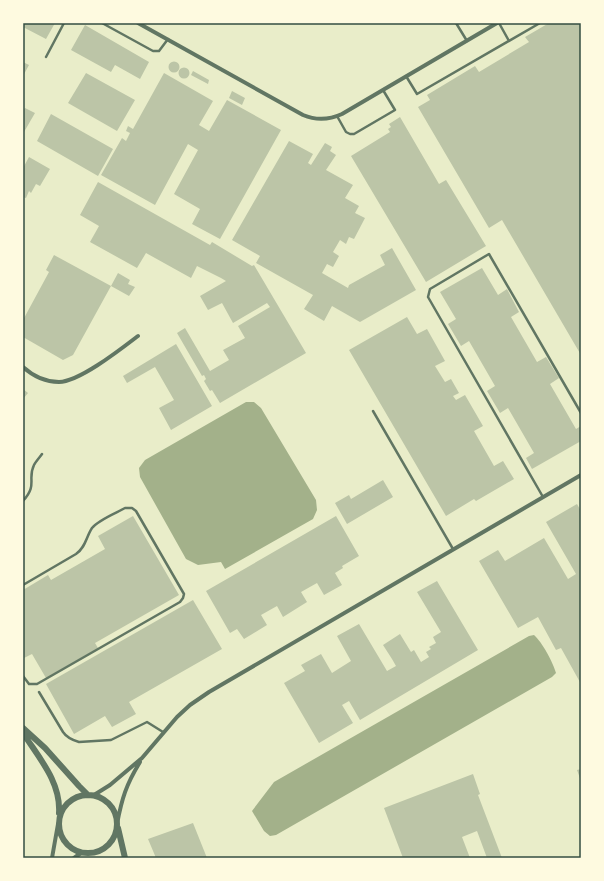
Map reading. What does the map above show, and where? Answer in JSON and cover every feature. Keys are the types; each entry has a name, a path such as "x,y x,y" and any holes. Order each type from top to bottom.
{"street":[{"path":"138,23 303,115 309,118 324,119 338,116 498,23"},
{"path":"23,367 35,376 42,379 60,382 68,380 75,378 107,359 138,336"},
{"path":"74,858 99,852 112,842 116,835 123,794 130,779 142,758 163,732 184,710 209,692 581,475"},
{"path":"23,728 45,748 79,786 91,795"},
{"path":"23,734 45,765 54,785 59,805 58,822 52,858"},
{"path":"91,795 110,785 142,758"},
{"path":"84,855 72,849 64,842 60,834 58,822 68,802 81,796 91,795 99,797 109,804 116,814 117,825 125,858"}],"lane":[{"path":"46,57 64,23"},
{"path":"102,23 152,51 159,51 168,39"},
{"path":"456,23 467,41"},
{"path":"498,23 509,41"},
{"path":"406,76 417,94 540,23"},
{"path":"338,116 346,132 354,134 394,110 383,90"},
{"path":"543,497 428,297 430,288 489,254 581,412"},
{"path":"373,411 453,549"},
{"path":"23,501 32,489 34,465 42,454"},
{"path":"23,584 76,554 83,548 94,525 129,507 136,511 184,594 180,602 37,684 29,684 23,676"},
{"path":"39,692 63,732 74,741 108,741 147,722 163,732"}],"shaded area":[{"path":"246,402 254,402 261,408 316,500 317,510 313,519 225,569 221,562 198,565 186,559 140,477 139,468 145,460"},
{"path":"534,635 544,647 552,663 556,673 552,677 276,835 270,836 264,831 252,811 274,782 529,636"}],"building":[{"path":"23,23 55,23 46,39 23,27"},
{"path":"549,23 581,23 581,355 502,220 489,228 418,107 430,100 427,95 475,66 479,72 529,42 525,37"},
{"path":"85,25 149,62 140,79 115,65 111,72 71,50"},
{"path":"23,62 29,65 23,76"},
{"path":"172,62 176,62 178,63 178,71 172,72 169,69 169,65"},
{"path":"182,68 186,68 188,69 188,77 182,78 179,75 179,71"},
{"path":"193,71 209,80 208,84 191,75"},
{"path":"86,73 135,100 117,131 68,103"},
{"path":"164,73 213,101 199,125 209,131 227,100 281,130 220,239 192,224 200,209 174,194 198,150 188,144 155,205 101,175 122,138 126,141 130,133 126,131 128,126 133,129"},
{"path":"232,91 245,98 242,105 229,98"},
{"path":"25,108 35,113 23,132 23,111"},
{"path":"51,114 113,149 98,176 37,141"},
{"path":"400,117 439,184 446,180 486,246 426,282 351,156 390,132 388,129 391,127 389,124"},
{"path":"289,141 313,154 308,163 311,165 325,143 332,147 330,151 336,155 326,170 353,185 345,198 359,206 355,213 365,218 354,239 349,237 346,244 340,240 333,252 339,256 333,267 327,264 322,273 348,288 349,285 385,265 380,255 392,248 416,290 360,322 332,306 324,321 304,309 313,295 256,263 260,256 232,240"},
{"path":"29,157 50,169 40,186 36,184 31,193 29,191 26,198 23,197 23,168"},
{"path":"98,182 210,245 212,242 252,266 254,265 306,353 220,403 212,390 210,391 204,381 206,379 204,375 202,376 177,333 185,328 210,371 229,360 223,350 245,338 238,326 270,307 267,303 233,323 222,303 208,310 200,296 226,281 221,278 197,266 191,278 146,253 137,268 90,242 99,226 80,215"},
{"path":"54,255 111,286 73,355 63,360 23,337 23,320 49,272 46,270"},
{"path":"482,268 498,295 507,289 519,312 511,317 537,362 546,357 559,378 550,384 576,429 581,426 581,441 532,469 526,458 534,453 508,408 500,413 487,391 495,386 469,341 461,346 448,324 456,319 440,292"},
{"path":"118,273 130,280 128,284 135,287 129,296 111,286"},
{"path":"407,317 417,334 427,329 445,361 435,366 445,382 451,379 459,393 453,396 456,400 465,395 483,426 474,431 494,466 503,461 514,479 476,501 474,499 446,516 349,350"},
{"path":"176,344 212,406 171,430 159,408 174,400 155,367 127,383 123,376"},
{"path":"23,389 28,393 23,399"},
{"path":"383,480 393,497 347,524 335,503 349,495 351,499"},
{"path":"577,504 581,511 581,684 561,648 556,650 538,617 518,628 479,561 498,550 505,561 544,538 568,579 576,574 546,522"},
{"path":"133,516 179,595 95,643 98,648 46,678 32,654 24,658 23,656 23,590 48,575 51,580 105,549 98,536"},
{"path":"336,516 359,556 342,566 343,568 335,573 342,585 324,595 317,583 301,592 307,602 283,617 277,606 261,615 267,625 244,639 237,629 230,633 206,591"},
{"path":"437,581 478,650 360,720 349,701 342,705 353,723 319,743 284,683 305,671 301,665 321,654 332,673 351,661 337,636 359,624 387,671 396,666 383,645 400,634 411,652 414,650 421,662 429,657 426,652 431,649 429,647 436,643 433,637 441,632 417,592"},
{"path":"193,600 222,649 129,702 136,714 112,727 105,716 74,734 46,684"},
{"path":"581,769 581,781 577,770"},
{"path":"473,774 480,794 478,795 502,858 487,858 477,831 462,837 470,858 403,858 384,808"},
{"path":"193,823 207,858 156,858 148,839"}]}
